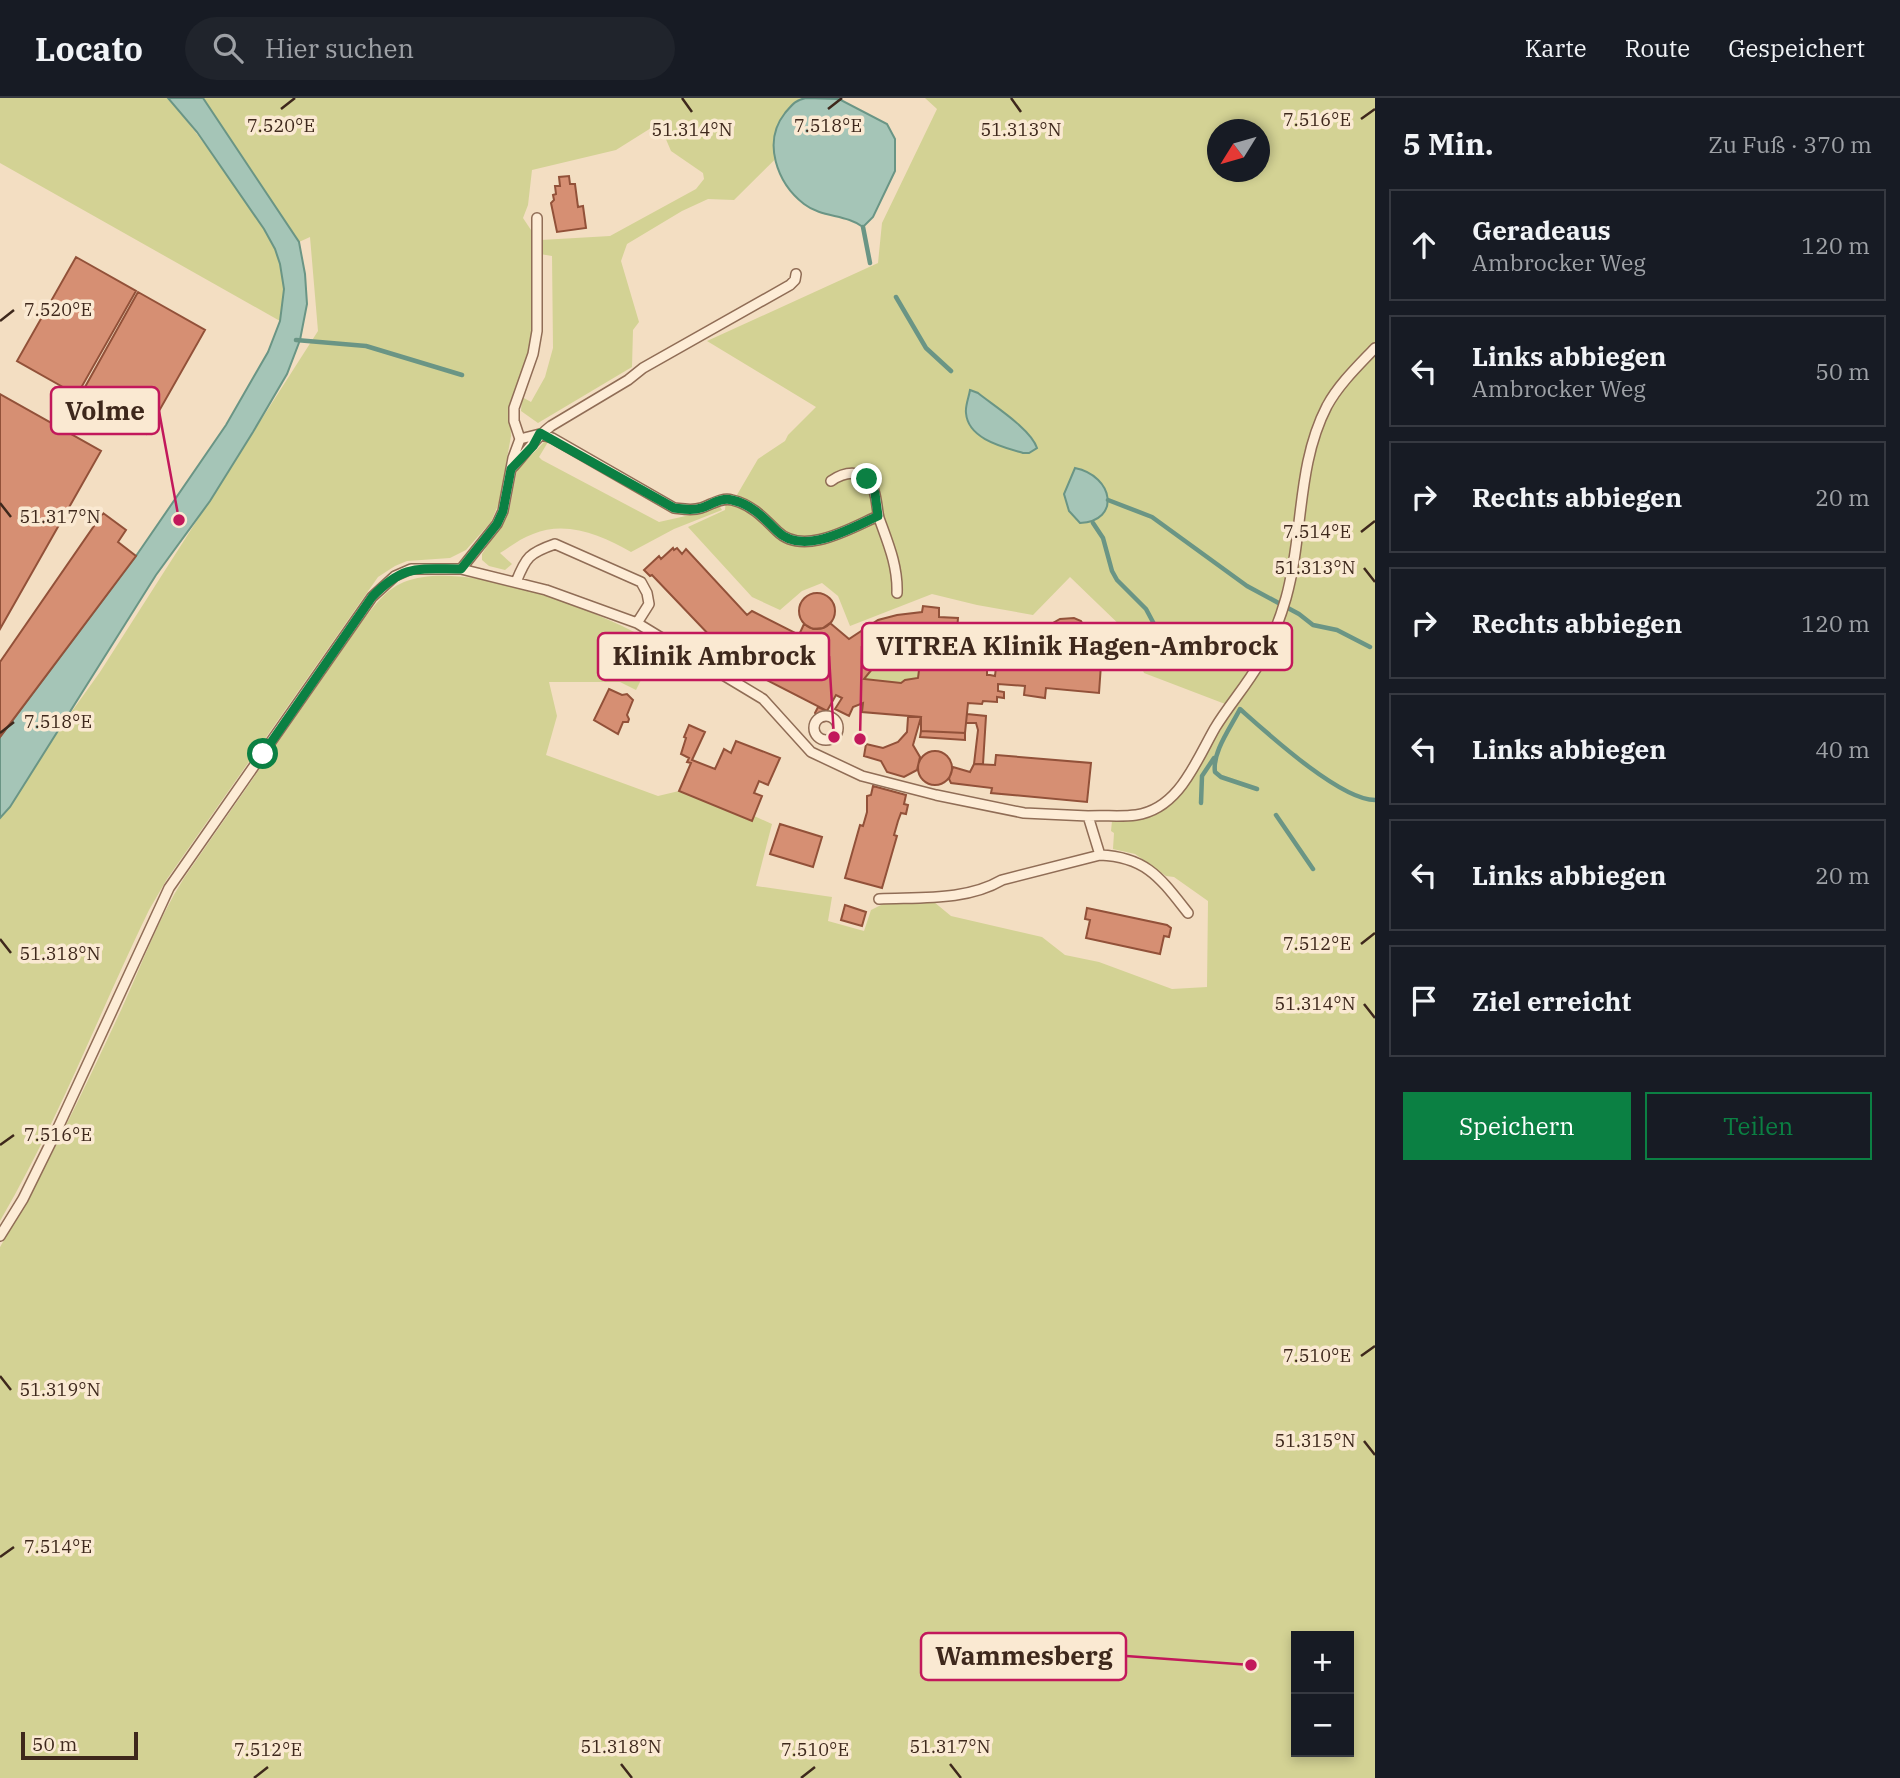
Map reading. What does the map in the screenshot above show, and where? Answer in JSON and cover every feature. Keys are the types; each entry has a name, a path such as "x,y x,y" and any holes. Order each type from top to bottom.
{"lane":[{"path":"461,569 497,524 503,511 520,439 514,421 514,408 533,354 537,331 537,218"},
{"path":"520,439 540,433 628,380 643,368 790,285 796,274"},
{"path":"0,1236 23,1199 56,1132 169,888 372,597 395,576 411,569 461,569 516,582 637,623 763,699 811,752 835,765 874,779 1024,813 1138,815 1164,806 1182,786 1226,711 1259,662 1286,598 1293,569 1303,481 1314,437 1328,404 1350,373 1375,348"},
{"path":"511,469 533,446 540,433"},
{"path":"540,433 674,508 692,510 726,499 734,500 752,508 785,538 794,541 831,536 878,516"},
{"path":"831,481 845,473 860,474 867,479 875,493 878,516 888,537 898,576 897,593"},
{"path":"516,582 525,560 555,544 641,582 649,604 637,623"},
{"path":"801,742 816,733"},
{"path":"1088,816 1100,855"},
{"path":"880,899 950,897 988,889 1002,880 1100,855 1121,856 1137,862 1163,881 1188,913"}],"shaded area":[{"path":"0,98 168,98 214,157 273,244 283,277 280,321 0,163"},
{"path":"168,98 203,98 299,242 307,304 300,340 287,374 210,501 156,575 10,807 0,818 0,737 136,556 226,425 268,352 280,321 284,289 275,249 197,132"},
{"path":"203,98 837,98 734,200 708,199 682,211 627,244 621,261 639,322 633,330 632,367 538,423 521,411 522,397 531,402 545,377 553,348 552,256 540,254 541,240 610,236 696,189 704,179 703,173 671,151 659,123 616,150 532,170 528,205 523,218 533,233 534,329 529,359 510,406 511,436 499,503 491,522 466,550 450,558 407,561 378,577 167,879 149,910 41,1145 0,1221 0,812 100,672 318,331 310,237 299,242"},
{"path":"806,98 839,99 887,124 895,139 895,171 873,217 863,227 849,220 818,212 804,204 786,185 780,174 774,149 778,124 792,105"},
{"path":"925,98 1375,98 1375,1778 0,1778 0,1247 64,1129 158,926 184,878 358,627 390,590 404,582 426,577 452,576 509,585 565,602 611,621 696,668 694,673 654,654 636,690 620,682 549,682 557,716 546,755 658,796 679,791 751,821 754,816 772,824 756,886 832,897 828,921 864,931 871,910 883,904 934,902 951,916 1042,937 1065,955 1099,962 1172,989 1207,987 1208,901 1135,854 1113,849 1114,833 1111,831 1112,821 1165,809 1177,798 1233,707 1144,673 1127,632 1070,577 1033,615 932,594 850,626 838,596 822,583 802,591 780,610 752,597 688,527 725,510 726,499 734,500 758,459 785,441 816,407 707,341 878,263 882,223 937,109"},
{"path":"970,390 978,393 1020,426 1037,448 1023,453 997,445 980,436 968,422 966,413"},
{"path":"544,442 548,442 539,457 542,460 659,522 699,513 719,505 722,510 674,529 631,552 583,531 545,530 524,538 500,553 512,564 505,570 489,566 482,560 482,554 509,512 517,470"},
{"path":"1075,468 1098,480 1105,488 1108,498 1102,515 1080,523 1069,511 1064,494"},
{"path":"911,647 922,647 918,678 901,683 864,679 884,657"}],"building":[{"path":"569,176 570,184 575,184 578,207 583,206 586,228 557,232 551,203 554,200 553,195 556,194 555,186 560,186 559,177"},
{"path":"76,257 136,291 77,395 17,361"},
{"path":"138,292 205,330 146,434 80,396"},
{"path":"0,394 101,451 0,629"},
{"path":"103,513 126,530 118,542 136,556 0,737 0,662"},
{"path":"673,548 677,548 682,554 686,549 747,615 752,611 799,635 804,624 813,629 823,628 830,623 849,639 878,620 922,612 923,606 939,608 939,617 958,618 954,668 987,670 987,675 995,676 998,648 1026,651 1027,635 1034,630 1048,631 1053,623 1060,619 1074,618 1081,621 1089,635 1103,636 1099,693 1046,688 1045,698 1024,695 1025,686 998,684 998,691 1004,692 1004,698 997,697 997,702 968,703 965,733 921,731 921,717 862,712 863,703 853,707 849,716 835,709 842,698 836,695 827,711 716,654 714,640 652,575 644,570 659,556 661,559","holes":["922,647 918,678 901,683 864,679 881,658 896,650"]},
{"path":"817,593 830,598 835,611 830,624 817,629 804,624 799,611 804,598"},
{"path":"609,689 622,695 627,694 633,700 627,715 628,722 623,722 618,734 594,720"},
{"path":"818,707 827,711 827,721 821,722 815,713"},
{"path":"967,714 986,716 983,764 974,764 978,730 976,723 966,723"},
{"path":"908,717 921,717 913,745 920,757 917,770 904,777 887,772 881,761 864,756 866,744 883,748 898,742 907,732"},
{"path":"689,725 705,732 692,760 715,769 724,749 731,753 736,741 780,758 768,785 759,781 754,793 762,796 752,821 679,791 691,763 687,762 689,758 681,754"},
{"path":"921,731 965,733 965,740 920,737"},
{"path":"935,751 947,756 952,768 947,780 935,785 923,780 918,768 923,756"},
{"path":"996,755 1091,763 1087,802 991,793 992,788 951,783 949,779 953,767 970,772 974,764 995,765"},
{"path":"873,786 906,795 904,804 908,805 906,814 901,813 898,821 894,835 897,836 882,888 845,878 860,825 863,826 867,812 867,796 871,795"},
{"path":"780,824 822,837 813,867 770,854"},
{"path":"845,905 866,912 862,926 841,920"},
{"path":"1087,908 1167,925 1171,928 1169,937 1164,936 1160,954 1086,938 1090,920 1085,919"}],"waterway":[{"path":"863,227 870,263"},
{"path":"896,297 926,348 951,371"},
{"path":"296,340 366,346 462,375"},
{"path":"1108,500 1152,517 1247,586 1299,614 1313,625 1337,630 1370,647"},
{"path":"1093,523 1103,538 1117,580 1146,609 1161,637 1178,649 1191,664"},
{"path":"1257,789 1221,777 1215,772 1219,748 1240,709 1324,778 1360,797 1375,800"},
{"path":"1201,803 1202,776 1214,758"},
{"path":"1276,815 1313,869"}],"place":[{"name":"Volme","path":"179,520"},
{"name":"Klinik Ambrock","path":"834,737"},
{"name":"VITREA Klinik Hagen-Ambrock","path":"860,739"},
{"name":"Wammesberg","path":"1251,1665"}],"route":[{"path":"263,754 372,597 386,583 411,569 461,569 497,524 503,511 511,469 533,446 540,433 674,508 692,510 726,499 734,500 752,508 785,538 794,541 831,536 878,516 875,493 867,479"}]}
